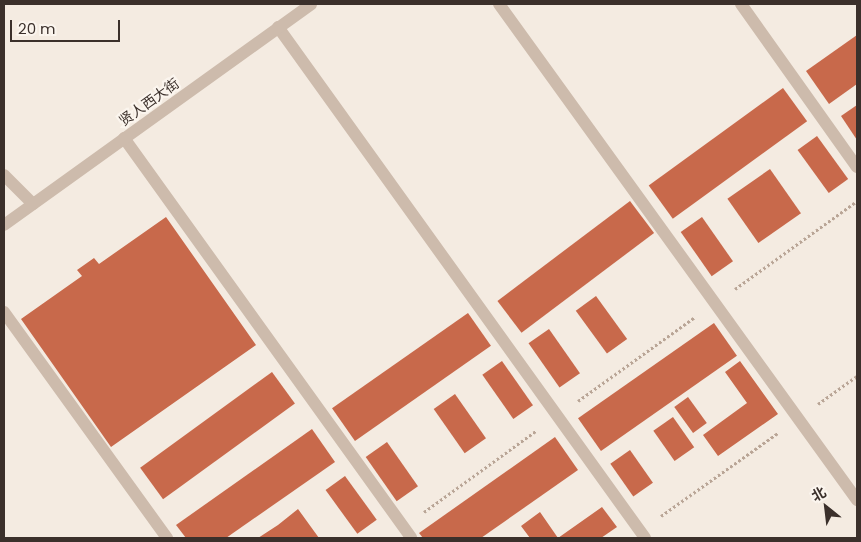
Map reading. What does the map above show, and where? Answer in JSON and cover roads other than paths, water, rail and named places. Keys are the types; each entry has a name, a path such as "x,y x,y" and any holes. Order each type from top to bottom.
{"street":[{"name":"贤人西大街","path":"4,225 311,4"},
{"path":"499,4 857,500"},
{"path":"741,4 857,166"},
{"path":"278,27 643,535"},
{"path":"124,138 411,538"},
{"path":"4,175 33,204"},
{"path":"4,312 167,538"}]}
